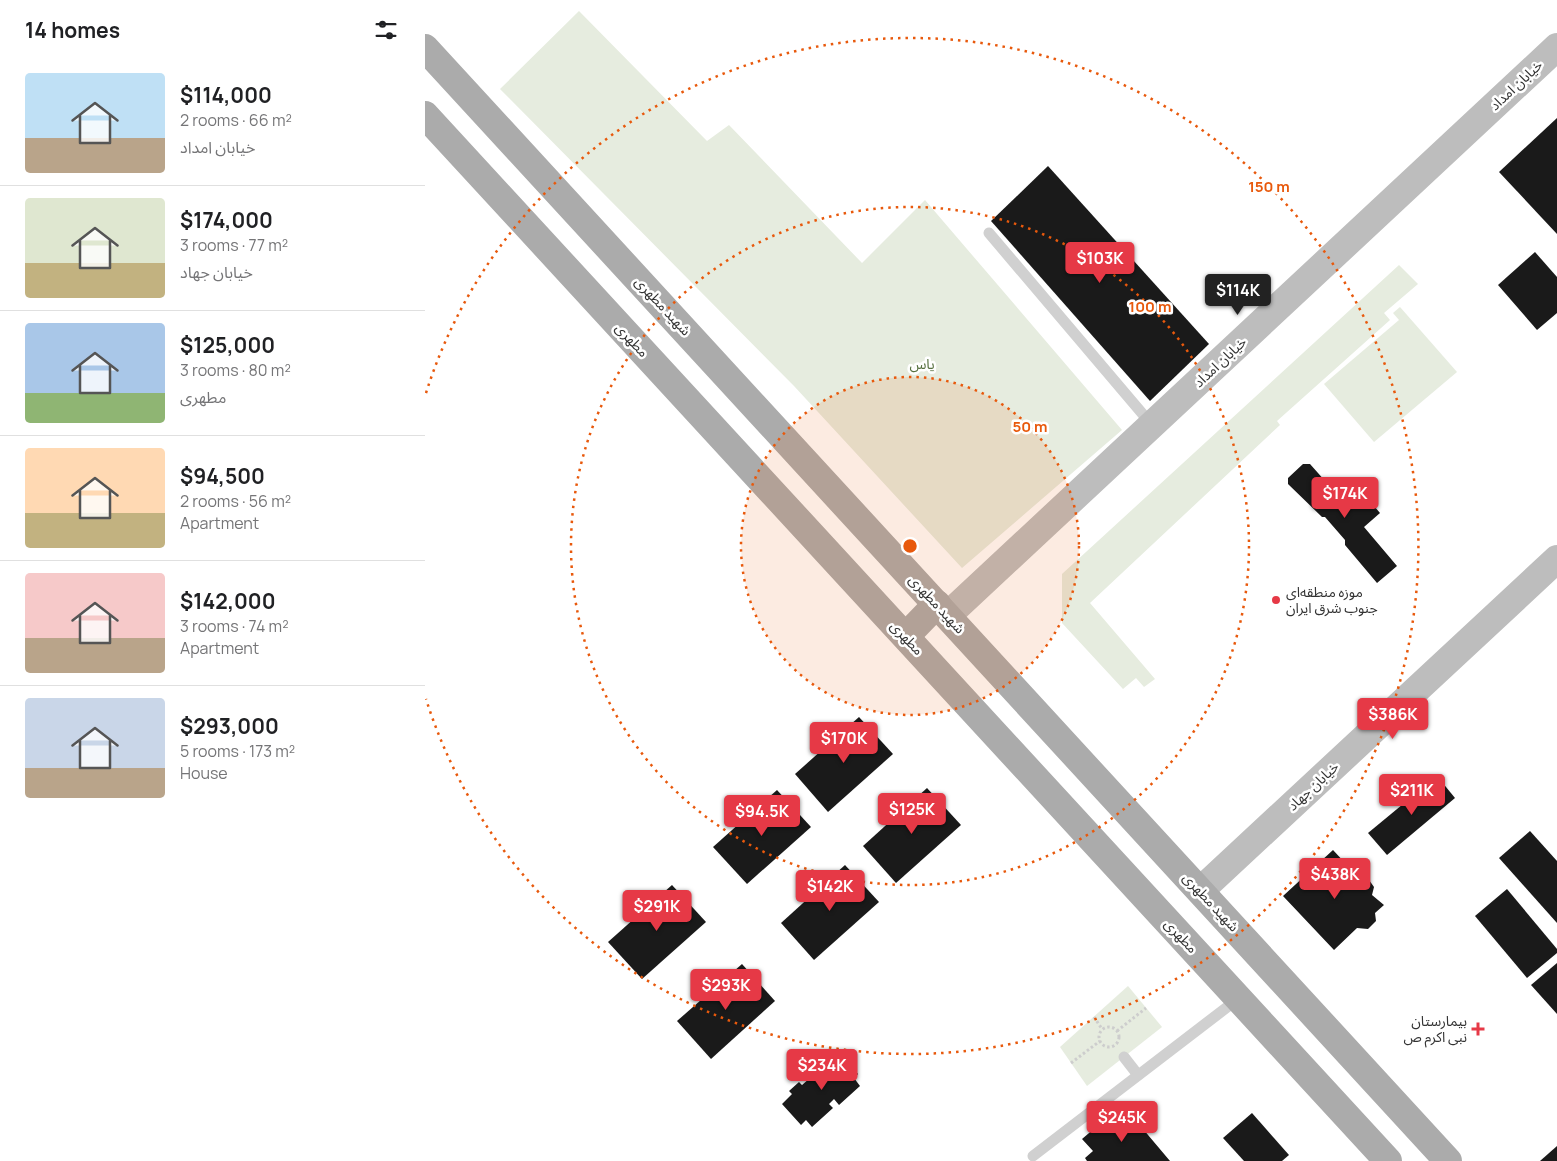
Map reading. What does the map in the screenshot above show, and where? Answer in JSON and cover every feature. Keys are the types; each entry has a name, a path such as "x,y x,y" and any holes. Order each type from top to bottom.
{"main road":[{"name":"شهید مطهری","path":"425,48 1201,890 1448,1161"},
{"name":"مطهری","path":"425,115 1388,1161"},
{"path":"906,636 942,610"}],"street":[{"name":"خیابان امداد","path":"942,610 1152,425 1557,47"},
{"name":"خیابان جهاد","path":"1201,890 1557,559"}],"lane":[{"path":"989,233 1152,425"},
{"path":"1033,1156 1239,998"},
{"path":"1124,1057 1138,1075"}],"path":[{"path":"1117,1031 1146,1008"},
{"path":"1093,1017 1103,1029"},
{"path":"1109,1027 1117,1031 1118,1040 1114,1045 1107,1046 1100,1041 1099,1034 1103,1029 1109,1027"},
{"path":"1071,1063 1100,1041"}],"green space":[{"name":"یاس","path":"579,11 707,141 729,125 862,263 925,200 1122,430 962,568 794,386 500,89"},
{"path":"1399,265 1418,284 1384,313 1390,320 1277,421 1280,425 1090,603 1155,679 1144,687 1136,678 1123,689 1062,623 1062,574"},
{"path":"1400,307 1457,372 1374,442 1324,384 1399,320 1393,313"},
{"path":"1128,986 1162,1027 1087,1086 1060,1047"}],"building":[{"path":"1557,118 1557,234 1499,172"},
{"path":"1048,166 1209,344 1150,401 991,221"},
{"path":"1535,252 1557,277 1557,313 1537,330 1498,285"},
{"path":"1303,464 1310,464 1342,500 1358,487 1380,513 1364,527 1397,566 1377,583 1345,545 1345,540 1325,517 1322,517 1288,484 1288,478"},
{"path":"859,717 893,754 828,812 795,774"},
{"path":"1437,776 1455,798 1387,855 1368,833"},
{"path":"927,788 961,825 896,883 863,846"},
{"path":"777,790 811,827 747,884 713,847"},
{"path":"1530,831 1557,861 1557,923 1499,858"},
{"path":"1333,850 1360,879 1369,880 1374,887 1372,895 1384,905 1375,913 1376,921 1368,929 1357,928 1334,950 1283,896"},
{"path":"845,865 879,902 814,960 781,923"},
{"path":"672,885 706,922 642,979 608,942"},
{"path":"1507,889 1557,949 1557,953 1527,978 1475,916"},
{"path":"1557,963 1557,1014 1531,985"},
{"path":"742,964 775,1001 711,1059 677,1021"},
{"path":"838,1052 858,1074 854,1078 860,1086 839,1105 834,1099 829,1104 833,1108 812,1127 806,1120 801,1125 782,1104 792,1094 789,1091 799,1082 802,1085 817,1072 813,1068 824,1060 826,1062"},
{"path":"1252,1113 1289,1155 1282,1161 1244,1161 1223,1138"},
{"path":"1109,1116 1119,1127 1132,1116 1170,1161 1087,1161 1085,1158 1093,1151 1082,1139"},
{"path":"1557,1146 1557,1161 1540,1161"}],"place":[{"name":"موزه منطقه‌ای جنوب شرق ایران","path":"1276,600"},
{"name":"بیمارستان نبی اکرم ص","path":"1478,1029"}]}
